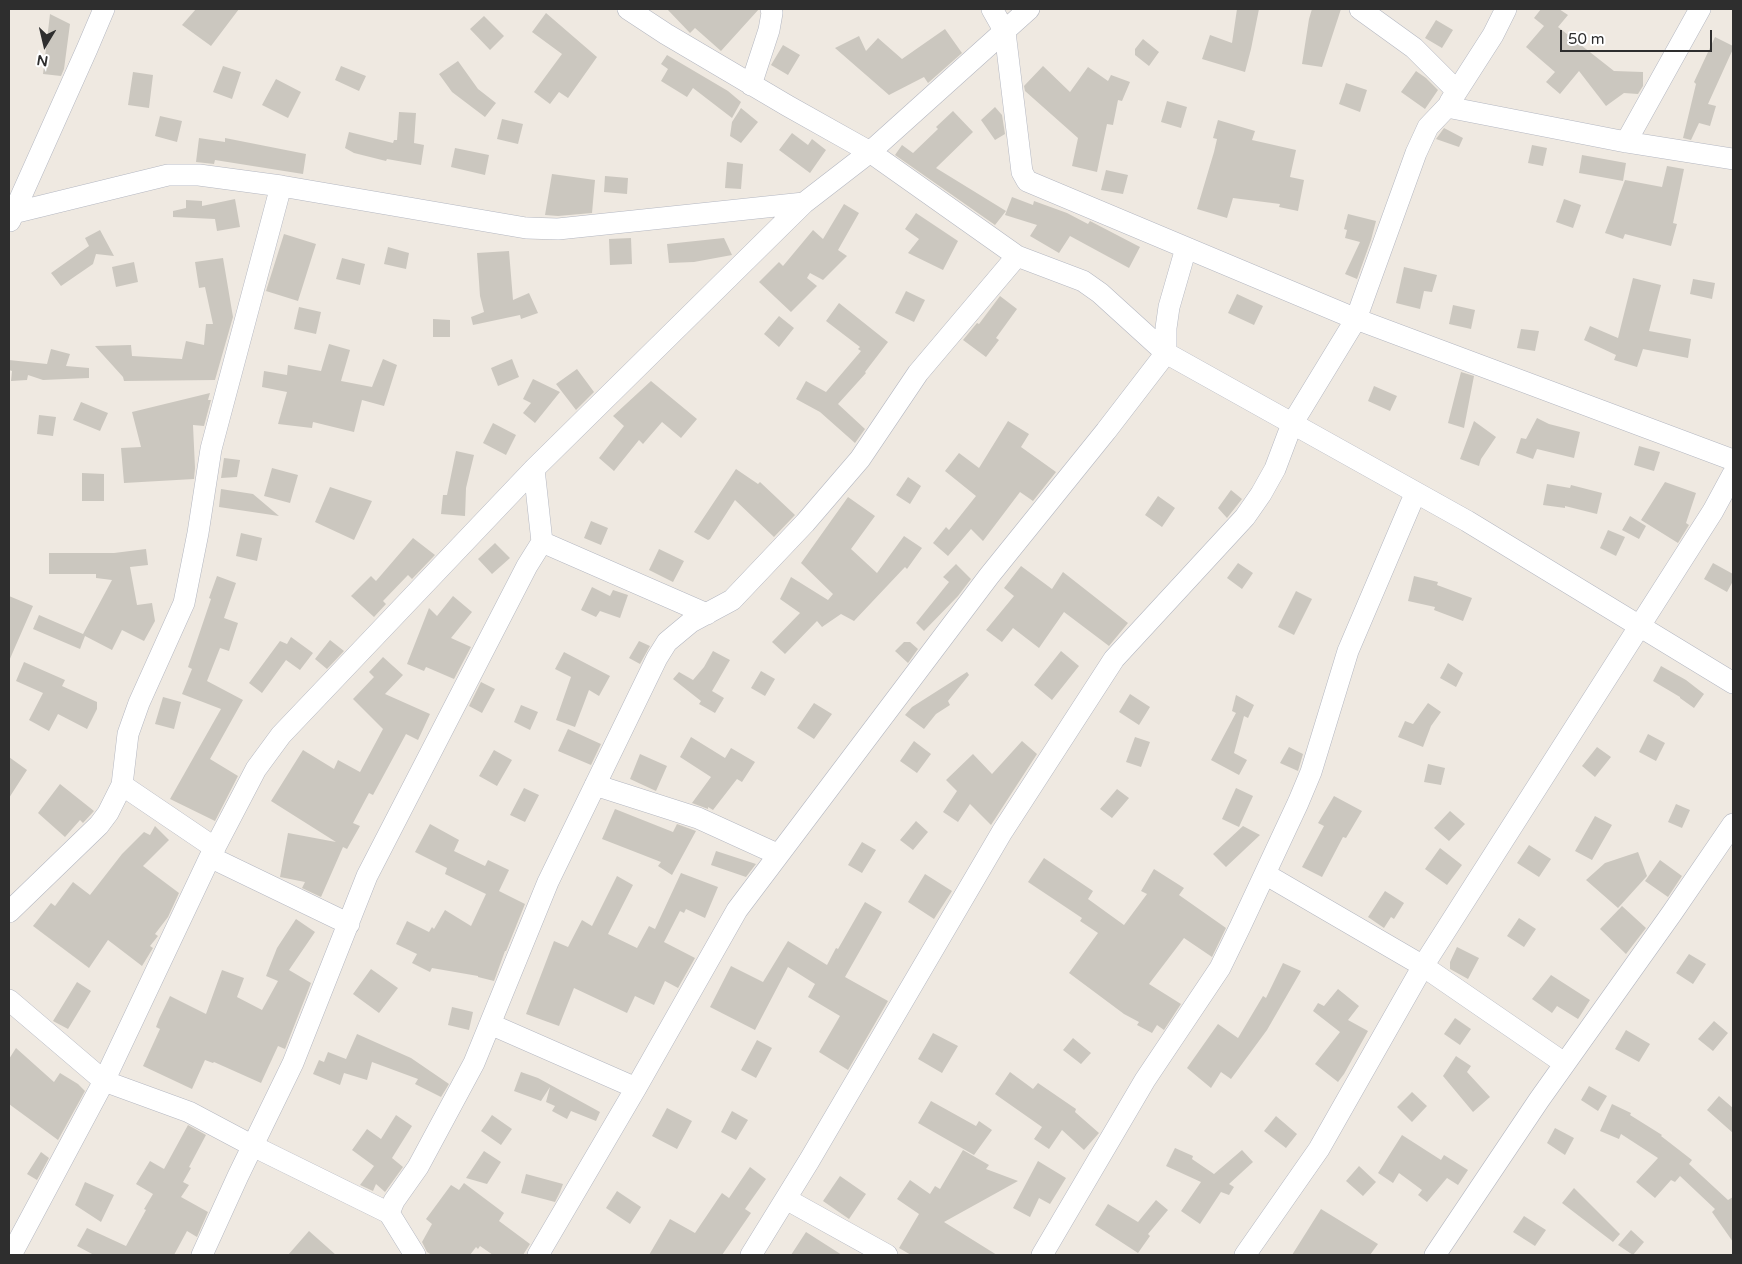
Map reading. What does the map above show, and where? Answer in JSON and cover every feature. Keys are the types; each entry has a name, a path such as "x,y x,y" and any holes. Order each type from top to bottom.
{"street":[{"path":"10,216 104,9"},
{"path":"628,9 751,85 870,152 1017,256 1083,281 1100,293 1166,354 1415,494 1467,521 1733,683"},
{"path":"751,85 769,30 771,9"},
{"path":"992,9 1005,32 1022,172 1027,181 1356,319 1733,460"},
{"path":"12,1255 104,1082 212,853 256,769 281,735 534,469 804,203 870,152 1029,9"},
{"path":"1360,9 1414,48 1452,99 1626,142 1733,159"},
{"path":"751,1255 786,1200 1002,832 1114,659 1245,517 1262,494 1275,469 1292,424 1356,319 1416,153 1428,127 1452,99 1493,35 1506,9"},
{"path":"1626,142 1700,9"},
{"path":"10,216 168,175 199,175 281,186 526,228 558,229 804,203"},
{"path":"9,912 99,824 108,813 122,785 128,734 139,703 184,603 198,533 211,449 281,186"},
{"path":"538,1255 737,910 989,576 1166,354 1166,328 1169,307 1186,248"},
{"path":"389,1213 394,1201 423,1158 474,1063 548,882 657,658 667,642 690,622 732,600 805,523 860,459 918,373 1017,256"},
{"path":"202,1255 294,1063 367,876 527,566 542,542 534,469"},
{"path":"1245,1255 1319,1149 1423,966 1713,511 1733,474"},
{"path":"1042,1255 1145,1080 1220,968 1311,772 1348,651 1415,494"},
{"path":"542,542 707,614"},
{"path":"122,785 212,853 349,924"},
{"path":"595,785 698,818 778,854"},
{"path":"1435,1255 1564,1064 1672,914 1733,824"},
{"path":"1265,874 1423,966 1564,1064"},
{"path":"9,1000 104,1082 189,1112 389,1213 415,1255"},
{"path":"490,1024 636,1088"},
{"path":"786,1200 887,1255"}],"building":[{"path":"196,9 239,9 211,46 182,25"},
{"path":"667,9 759,9 721,51 695,28 690,33"},
{"path":"1237,9 1259,9 1245,72 1202,59 1210,35 1232,43"},
{"path":"1312,9 1341,9 1322,67 1302,64"},
{"path":"1541,9 1559,9 1568,15 1558,27 1614,71 1643,72 1643,86 1638,94 1624,93 1606,106 1579,71 1560,94 1546,82 1555,72 1526,47 1544,26 1534,18"},
{"path":"546,13 597,57 568,98 559,92 550,104 534,92 562,54 532,32"},
{"path":"50,14 70,24 64,69 61,76 43,74"},
{"path":"484,16 504,36 490,50 470,29"},
{"path":"1436,20 1453,30 1442,48 1425,38"},
{"path":"945,29 962,53 928,83 924,77 889,95 835,48 859,36 866,51 878,38 902,59"},
{"path":"1715,37 1733,46 1733,49 1708,104 1716,106 1710,126 1699,123 1691,140 1683,138 1696,84 1694,82"},
{"path":"1143,39 1159,52 1149,66 1135,55 1135,49"},
{"path":"783,45 800,55 788,75 771,65"},
{"path":"667,55 728,91 741,102 732,118 693,88 687,97 661,81 668,69 661,64"},
{"path":"458,61 478,89 496,103 485,117 452,92 439,74"},
{"path":"223,66 241,72 232,99 213,92"},
{"path":"341,66 366,76 359,91 335,80"},
{"path":"1043,66 1070,92 1088,67 1108,81 1111,75 1130,82 1122,101 1118,100 1113,125 1107,124 1097,172 1072,166 1078,138 1025,91 1024,86"},
{"path":"1416,71 1438,90 1425,109 1401,92"},
{"path":"133,72 153,75 149,108 128,105"},
{"path":"276,79 301,92 288,118 262,105"},
{"path":"1346,83 1367,90 1360,112 1339,104"},
{"path":"1167,101 1187,107 1181,128 1161,122"},
{"path":"995,107 1002,115 1005,134 995,140 981,120"},
{"path":"741,108 758,122 741,143 730,136 732,122"},
{"path":"953,111 973,132 936,168 1006,211 995,225 895,155 902,145 913,153 938,129 936,127"},
{"path":"399,112 416,113 414,143 424,145 421,165 387,159 386,161 354,153 345,148 349,132 393,143 394,140 397,140"},
{"path":"160,116 182,121 177,142 155,136"},
{"path":"502,119 523,124 518,144 497,139"},
{"path":"1218,120 1255,131 1252,140 1296,150 1290,177 1304,180 1298,211 1279,207 1280,204 1233,198 1227,218 1197,209 1214,152 1217,139 1213,138"},
{"path":"1444,128 1463,138 1459,147 1436,139"},
{"path":"792,133 808,145 812,139 826,150 810,173 779,150"},
{"path":"199,138 225,142 225,138 306,154 303,174 215,160 214,164 196,162"},
{"path":"1532,145 1547,148 1543,166 1528,163"},
{"path":"455,148 489,155 485,175 451,167"},
{"path":"1582,155 1626,163 1623,181 1579,173"},
{"path":"727,162 743,164 741,189 725,188"},
{"path":"1667,166 1684,169 1673,223 1677,224 1671,246 1625,234 1623,239 1605,233 1625,180 1662,187"},
{"path":"1106,170 1128,175 1123,194 1101,190"},
{"path":"552,174 595,180 592,213 558,216 545,215"},
{"path":"605,176 628,178 627,194 604,192"},
{"path":"1012,197 1033,205 1034,201 1067,213 1088,224 1090,221 1140,247 1129,268 1070,236 1059,253 1030,236 1037,225 1005,215"},
{"path":"235,199 240,227 217,231 215,219 173,217 173,211 186,208 186,200 202,201 202,206"},
{"path":"1564,199 1581,205 1573,228 1556,222"},
{"path":"844,204 859,213 838,250 847,256 823,280 810,273 807,278 817,286 791,312 759,282 779,262 783,266 813,230 823,239"},
{"path":"916,213 958,241 943,270 908,253 919,239 905,229"},
{"path":"1348,214 1376,221 1357,279 1345,274 1360,242 1345,238 1347,230 1344,229"},
{"path":"100,230 114,256 96,254 93,264 61,286 51,273 89,246 85,238"},
{"path":"284,234 316,244 298,301 266,291"},
{"path":"631,238 632,264 610,265 609,239"},
{"path":"724,238 732,255 694,262 669,263 667,244"},
{"path":"388,247 409,253 406,269 384,264"},
{"path":"509,251 513,300 529,293 538,313 521,319 520,315 473,325 471,317 484,312 480,296 477,253"},
{"path":"223,258 233,317 215,380 124,381 123,377 95,346 131,345 132,356 182,359 186,341 204,345 206,324 213,324 205,287 199,288 195,262"},
{"path":"342,258 365,264 360,285 336,279"},
{"path":"134,262 138,282 116,287 112,267"},
{"path":"1404,267 1437,275 1432,292 1424,291 1420,309 1396,303"},
{"path":"1633,278 1661,285 1649,331 1691,339 1688,358 1643,349 1637,367 1614,360 1616,355 1584,340 1590,326 1618,338"},
{"path":"1693,279 1715,283 1712,299 1690,294"},
{"path":"906,291 925,300 914,322 895,313"},
{"path":"1237,294 1263,306 1254,325 1228,313"},
{"path":"1000,296 1017,309 996,338 999,340 986,357 963,340 977,323 979,324"},
{"path":"839,303 888,342 866,373 838,404 865,429 855,443 820,412 796,399 806,381 826,392 861,351 858,349 860,347 826,321"},
{"path":"1453,305 1475,310 1471,329 1449,324"},
{"path":"299,307 321,312 316,334 294,329"},
{"path":"779,316 794,328 779,347 764,334"},
{"path":"433,319 450,320 450,337 433,337"},
{"path":"1521,329 1539,331 1535,351 1517,348"},
{"path":"329,344 350,350 341,381 372,387 383,359 397,365 384,406 362,400 354,432 313,422 312,428 278,424 287,392 262,387 264,371 287,375 288,365 321,371"},
{"path":"51,349 70,354 66,366 89,368 89,378 43,380 28,375 27,380 11,381 12,371 9,370 9,360 47,364"},
{"path":"512,359 519,377 498,386 491,368"},
{"path":"577,369 594,392 576,410 556,384"},
{"path":"1461,372 1474,376 1464,428 1448,423"},
{"path":"533,379 560,392 535,423 523,413 531,403 523,399"},
{"path":"651,381 697,419 681,438 662,422 643,444 639,440 614,471 599,458 624,426 613,416"},
{"path":"1374,386 1397,396 1390,411 1368,401"},
{"path":"210,393 208,400 211,400 204,426 193,425 194,479 124,483 121,448 141,447 132,412"},
{"path":"81,402 108,413 100,431 73,420"},
{"path":"39,415 56,417 53,436 37,434"},
{"path":"1537,418 1549,424 1580,432 1574,458 1537,449 1533,459 1516,453 1521,438 1526,439"},
{"path":"1008,421 1029,434 1021,447 1056,472 1033,501 1020,492 983,541 971,529 948,556 933,543 946,527 949,530 976,496 945,471 959,453 979,468"},
{"path":"1474,421 1496,437 1481,459 1479,466 1460,459"},
{"path":"493,423 516,435 506,455 483,443"},
{"path":"1639,446 1660,452 1654,471 1634,465"},
{"path":"456,451 474,455 466,488 465,516 441,514 443,495 447,495"},
{"path":"224,458 240,460 237,477 221,478"},
{"path":"272,468 298,475 290,503 264,496"},
{"path":"736,469 758,484 760,482 795,515 774,537 735,500 710,539 708,540 694,532"},
{"path":"82,473 104,474 104,501 82,501"},
{"path":"908,477 921,486 910,504 896,495"},
{"path":"1665,482 1696,493 1686,523 1689,525 1678,543 1641,520"},
{"path":"1547,484 1570,488 1571,485 1602,493 1597,514 1565,506 1565,508 1543,505"},
{"path":"330,487 372,501 354,540 315,522"},
{"path":"221,489 253,494 279,516 219,507"},
{"path":"1231,490 1242,499 1227,518 1218,508"},
{"path":"1158,496 1175,508 1162,527 1145,515"},
{"path":"848,497 875,516 851,549 877,573 904,536 922,548 907,569 905,567 854,621 841,614 822,627 817,621 785,654 772,642 800,613 780,599 791,577 828,600 833,594 801,563"},
{"path":"1630,516 1646,526 1639,539 1622,530"},
{"path":"591,521 608,528 601,545 584,538"},
{"path":"1608,530 1625,537 1616,556 1600,548"},
{"path":"241,533 262,538 257,561 236,556"},
{"path":"413,538 435,555 412,579 408,575 383,601 386,604 374,617 351,596 371,576 376,581"},
{"path":"495,543 510,558 492,574 478,559"},
{"path":"146,549 148,565 130,567 137,605 152,603 155,621 144,641 122,630 112,650 85,636 80,649 33,629 39,615 83,634 112,580 96,578 96,574 49,574 49,553 114,553"},
{"path":"659,549 684,561 673,582 649,570"},
{"path":"1238,563 1253,573 1242,589 1227,578"},
{"path":"1713,563 1733,574 1733,581 1727,592 1704,579"},
{"path":"956,564 971,579 958,596 924,631 916,623 949,582 943,577"},
{"path":"1021,566 1052,589 1063,572 1128,623 1109,646 1064,612 1039,648 1013,628 1002,642 986,630 1014,596 1004,588"},
{"path":"217,576 236,583 224,618 238,623 229,651 220,648 207,681 243,700 210,759 238,776 215,821 170,799 221,709 182,694 192,669 188,667"},
{"path":"1414,576 1438,582 1437,585 1472,598 1463,621 1434,610 1435,607 1408,601"},
{"path":"592,587 610,596 613,590 628,595 620,618 600,611 596,617 581,610"},
{"path":"1296,591 1312,599 1294,635 1278,627"},
{"path":"9,596 33,606 9,661"},
{"path":"453,596 472,612 451,638 471,647 454,679 426,667 424,671 407,664 429,608 437,616"},
{"path":"291,637 313,653 300,670 286,660 262,693 249,683 280,641 287,644"},
{"path":"330,640 344,651 327,669 315,659"},
{"path":"639,641 650,646 640,664 629,658"},
{"path":"904,642 910,642 918,649 908,663 895,651"},
{"path":"713,651 730,660 712,691 724,698 715,713 699,704 701,701 673,679 679,672 693,680 704,667"},
{"path":"1061,651 1079,666 1052,700 1034,685"},
{"path":"564,652 610,676 599,696 589,690 575,727 556,720 571,677 555,669"},
{"path":"383,657 403,675 385,694 430,714 418,740 406,734 373,795 369,793 353,823 360,826 347,849 343,847 321,897 302,888 305,882 280,877 288,833 336,842 271,801 303,750 334,769 338,760 360,772 383,729 353,699 374,677 369,672"},
{"path":"24,662 65,680 62,686 97,702 97,709 87,729 58,714 49,731 29,720 43,693 16,681"},
{"path":"1448,663 1463,673 1456,687 1440,678"},
{"path":"1661,666 1686,680 1704,694 1694,708 1653,681"},
{"path":"761,671 775,679 765,696 751,688"},
{"path":"967,672 969,675 948,701 950,705 936,714 924,729 905,715 912,707"},
{"path":"481,682 495,689 482,713 469,706"},
{"path":"1130,694 1150,707 1139,725 1119,712"},
{"path":"1236,695 1254,705 1248,718 1244,716 1234,753 1247,760 1239,775 1211,760 1236,713 1232,711"},
{"path":"163,697 181,702 174,729 155,724"},
{"path":"814,703 832,714 814,739 797,728"},
{"path":"1428,703 1441,712 1431,726 1423,747 1398,737 1405,721 1413,724"},
{"path":"521,705 538,712 530,730 514,722"},
{"path":"568,729 601,744 591,765 558,751"},
{"path":"1648,734 1665,743 1656,761 1639,752"},
{"path":"691,737 725,758 731,748 755,762 742,782 737,779 713,810 692,803 711,777 680,757"},
{"path":"1135,737 1150,742 1141,767 1126,762"},
{"path":"914,741 931,754 917,773 900,761"},
{"path":"1022,741 1037,754 991,825 970,804 958,822 943,812 957,791 946,780 973,754 992,774"},
{"path":"1289,747 1303,754 1298,771 1280,763"},
{"path":"1597,747 1611,757 1595,777 1582,766"},
{"path":"494,750 512,760 497,786 479,776"},
{"path":"640,754 667,766 656,791 630,779"},
{"path":"9,757 27,770 9,798"},
{"path":"1428,764 1445,768 1441,785 1424,782"},
{"path":"60,784 94,811 83,823 80,820 65,837 38,813"},
{"path":"524,788 539,795 525,822 510,815"},
{"path":"1236,788 1253,796 1239,827 1222,819"},
{"path":"1117,789 1129,798 1112,818 1100,809"},
{"path":"1334,796 1362,811 1346,838 1343,837 1322,877 1302,867 1324,826 1318,823"},
{"path":"1676,804 1690,810 1682,828 1668,822"},
{"path":"615,809 673,832 677,824 696,831 672,875 658,866 661,862 602,839"},
{"path":"1450,811 1465,824 1449,841 1434,828"},
{"path":"1595,816 1612,825 1592,860 1575,851"},
{"path":"916,821 928,832 913,850 900,840"},
{"path":"430,824 459,840 454,851 485,866 488,860 509,870 499,891 525,904 494,981 478,976 432,968 430,972 412,963 417,954 396,944 407,921 429,932 432,927 434,929 445,910 471,926 486,894 445,874 447,868 415,852"},
{"path":"155,826 169,840 143,866 179,893 168,917 155,934 158,936 150,946 153,948 142,966 108,940 89,968 33,926 51,903 55,906 73,882 90,895 122,854 144,832 150,835"},
{"path":"1243,826 1260,835 1226,867 1213,854"},
{"path":"862,842 876,850 862,873 848,865"},
{"path":"1529,845 1551,859 1539,877 1517,863"},
{"path":"1440,848 1462,865 1447,885 1425,869"},
{"path":"716,851 756,864 746,877 711,865"},
{"path":"1638,852 1647,876 1618,908 1586,880 1605,863"},
{"path":"1044,858 1093,891 1088,899 1124,925 1147,894 1141,891 1154,869 1184,888 1179,895 1226,928 1212,957 1184,938 1149,984 1181,1004 1164,1030 1157,1025 1152,1033 1137,1025 1139,1022 1124,1014 1069,973 1098,933 1080,921 1082,918 1028,882"},
{"path":"1660,860 1682,876 1668,897 1645,881"},
{"path":"681,873 718,887 705,918 686,909 684,913 680,911 664,942 695,958 678,988 665,981 654,1005 635,996 627,1013 574,988 559,1026 526,1014 554,941 568,947 582,920 592,926 617,876 633,885 608,934 637,948 649,926 655,929"},
{"path":"925,874 952,891 934,919 908,902"},
{"path":"1385,891 1404,903 1394,919 1391,917 1384,928 1368,917"},
{"path":"865,902 882,912 845,977 888,1001 848,1070 819,1052 840,1016 808,997 815,984 788,967 755,1030 710,1007 731,966 763,982 788,941 827,965"},
{"path":"1622,906 1646,928 1626,954 1600,929"},
{"path":"1519,918 1536,929 1524,947 1507,936"},
{"path":"296,919 315,932 289,970 311,983 285,1049 278,1046 261,1083 214,1062 205,1060 192,1089 143,1066 160,1029 156,1027 170,996 206,1014 222,970 244,978 237,997 262,1010 278,981 266,976 277,948"},
{"path":"1457,947 1479,958 1468,979 1450,969 1450,962"},
{"path":"1689,954 1706,964 1693,984 1676,973"},
{"path":"1283,963 1301,971 1267,1030 1231,1079 1221,1072 1211,1088 1187,1068 1218,1024 1238,1038 1263,996 1266,998"},
{"path":"371,969 398,988 379,1013 353,994"},
{"path":"1551,975 1590,1000 1578,1019 1557,1006 1552,1013 1532,999"},
{"path":"77,982 91,991 68,1029 53,1021"},
{"path":"1338,989 1359,1006 1348,1020 1368,1031 1338,1082 1315,1064 1340,1032 1313,1011 1318,1003 1324,1006"},
{"path":"452,1007 473,1012 469,1030 448,1025"},
{"path":"1455,1018 1471,1029 1460,1045 1444,1034"},
{"path":"1714,1021 1728,1033 1713,1051 1698,1039"},
{"path":"1626,1030 1650,1044 1639,1062 1615,1049"},
{"path":"933,1033 958,1046 942,1073 918,1059"},
{"path":"357,1034 411,1058 449,1084 441,1097 415,1084 418,1079 372,1062 367,1080 344,1073 340,1085 313,1074 319,1060 324,1062 328,1052 346,1059"},
{"path":"1073,1038 1091,1053 1081,1064 1063,1050"},
{"path":"757,1040 772,1048 756,1078 741,1070"},
{"path":"16,1048 54,1082 60,1073 78,1084 85,1091 58,1140 9,1104 9,1059"},
{"path":"1456,1056 1471,1066 1467,1072 1490,1097 1473,1112 1443,1076"},
{"path":"521,1072 538,1078 600,1112 596,1121 571,1111 567,1119 552,1111 555,1106 546,1102 550,1087 541,1101 514,1091"},
{"path":"1010,1072 1033,1089 1038,1083 1076,1109 1075,1112 1099,1133 1084,1150 1062,1130 1049,1149 1034,1139 1042,1127 995,1094"},
{"path":"1589,1086 1607,1096 1598,1111 1581,1100"},
{"path":"1412,1092 1427,1106 1412,1122 1397,1107"},
{"path":"1719,1096 1733,1108 1733,1133 1707,1110"},
{"path":"931,1101 976,1126 979,1121 992,1130 974,1155 918,1123"},
{"path":"1612,1104 1631,1113 1630,1115 1662,1135 1692,1160 1689,1164 1728,1200 1733,1197 1733,1242 1712,1212 1715,1209 1680,1176 1675,1182 1671,1180 1655,1198 1636,1182 1658,1158 1621,1134 1619,1139 1600,1131"},
{"path":"667,1108 692,1121 677,1149 652,1136"},
{"path":"732,1111 748,1120 736,1140 721,1132"},
{"path":"396,1115 412,1126 392,1158 403,1167 385,1192 376,1184 373,1191 360,1185 374,1166 352,1150 367,1129 381,1139"},
{"path":"492,1115 512,1129 501,1145 481,1131"},
{"path":"1276,1116 1297,1134 1286,1148 1264,1131"},
{"path":"188,1125 206,1135 189,1167 191,1168 183,1182 189,1185 181,1197 208,1212 197,1237 187,1231 174,1255 94,1255 77,1246 87,1228 126,1246 153,1194 136,1184 150,1161 164,1169"},
{"path":"1555,1128 1574,1138 1565,1155 1547,1143"},
{"path":"1402,1135 1441,1160 1444,1155 1468,1170 1458,1185 1447,1178 1427,1202 1418,1195 1422,1190 1399,1173 1393,1183 1378,1173"},
{"path":"1175,1148 1193,1156 1192,1159 1214,1174 1242,1150 1253,1162 1229,1184 1234,1187 1229,1195 1221,1192 1200,1224 1181,1211 1201,1182 1166,1166"},
{"path":"963,1150 989,1165 986,1169 1018,1181 944,1222 997,1255 911,1255 899,1248 919,1214 897,1199 910,1180 930,1194 935,1186 940,1189"},
{"path":"484,1151 501,1162 487,1184 466,1178"},
{"path":"41,1152 49,1158 37,1180 27,1174"},
{"path":"1038,1161 1066,1178 1050,1204 1039,1198 1030,1217 1013,1208"},
{"path":"1359,1166 1376,1182 1363,1196 1346,1181"},
{"path":"750,1167 766,1179 745,1209 751,1213 722,1255 649,1255 670,1219 695,1233 722,1193 729,1198"},
{"path":"526,1174 563,1184 555,1202 521,1193"},
{"path":"840,1176 866,1194 849,1219 823,1201"},
{"path":"85,1182 114,1195 101,1222 75,1205"},
{"path":"464,1183 504,1213 499,1221 530,1244 523,1255 493,1255 480,1246 478,1249 476,1247 470,1255 432,1255 427,1252 422,1242 432,1224 426,1219 451,1185 459,1190"},
{"path":"1574,1188 1620,1234 1613,1242 1562,1203"},
{"path":"617,1191 641,1207 630,1224 606,1208"},
{"path":"1156,1200 1168,1210 1148,1234 1150,1236 1138,1253 1095,1225 1108,1204 1138,1222"},
{"path":"1321,1209 1378,1244 1370,1255 1292,1255"},
{"path":"1524,1216 1546,1230 1535,1246 1513,1232"},
{"path":"1631,1230 1644,1242 1633,1255 1618,1245"},
{"path":"309,1231 336,1255 288,1255"},
{"path":"806,1232 842,1255 791,1255"}]}
